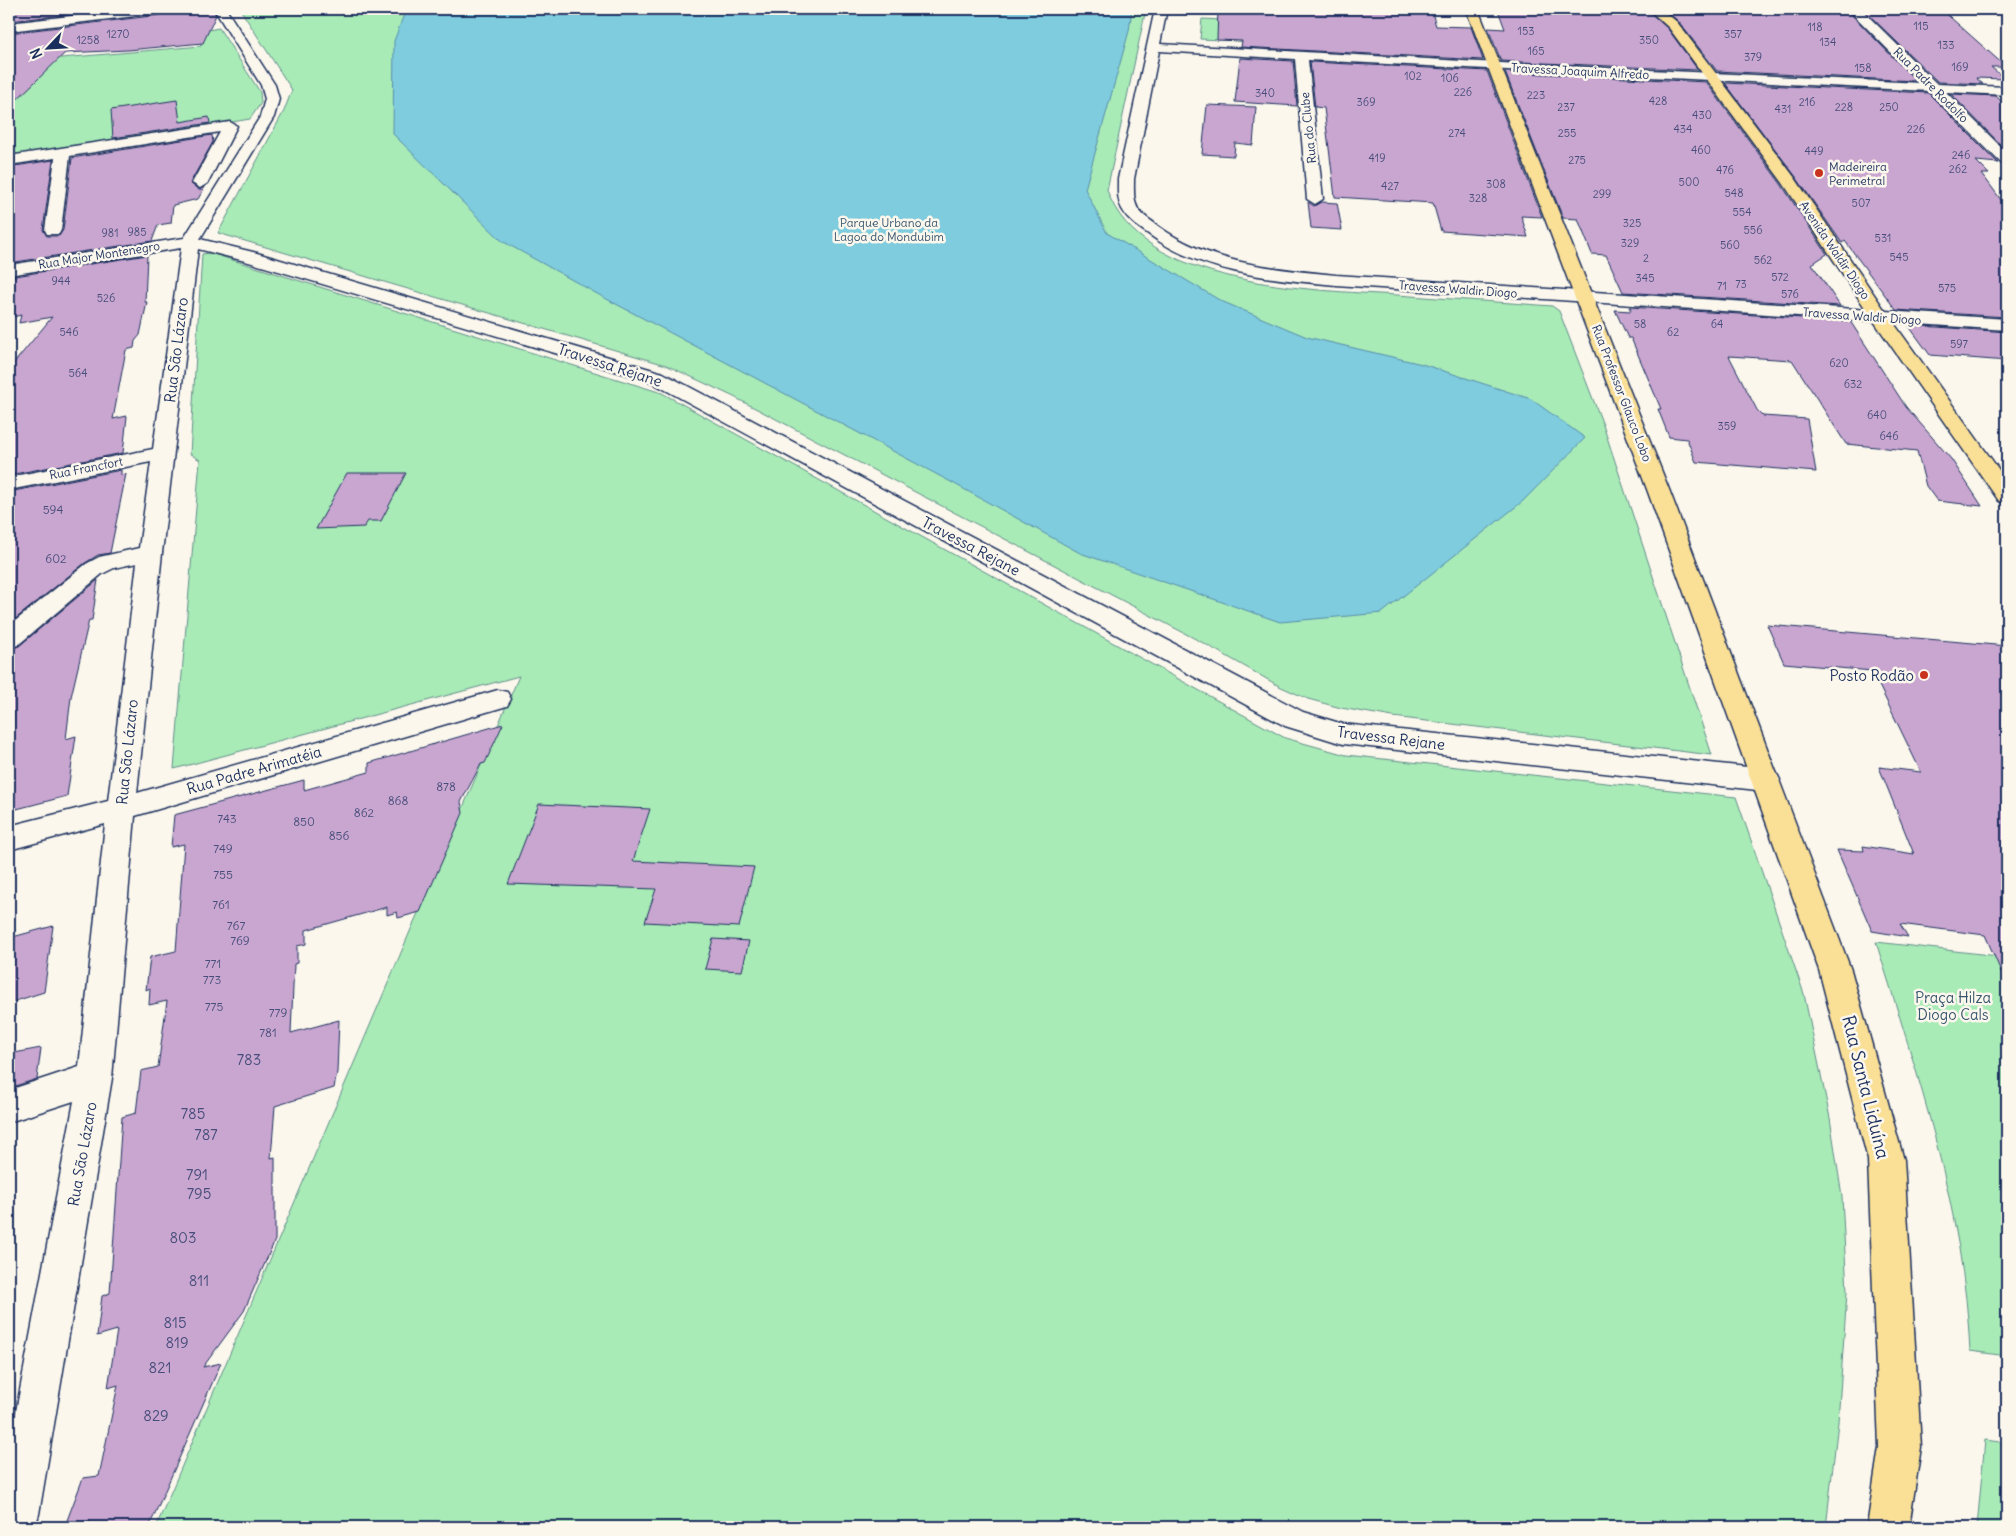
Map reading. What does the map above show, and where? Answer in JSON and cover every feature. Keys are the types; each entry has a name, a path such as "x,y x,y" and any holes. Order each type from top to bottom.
{"main road":[{"name":"Rua Professor Glauco Lobo","path":"1472,9 1586,298 1766,780"},
{"name":"Avenida Waldir Diogo","path":"1655,9 1673,25 1790,181 1880,317 2007,496"},
{"name":"Rua Santa Liduína","path":"1766,780 1835,970 1886,1160 1900,1447 1888,1527"}],"street":[{"path":"9,27 160,9"},
{"name":"Rua São Lázaro","path":"14,1520 95,1078 121,809 150,553 190,242 267,117 272,99 268,85 220,9"},
{"name":"Travessa Waldir Diogo","path":"1160,9 1126,179 1126,198 1132,212 1169,241 1197,255 1259,273 1416,287 2007,325"},
{"name":"Rua Padre Rodolfo","path":"1854,9 2007,161"},
{"name":"Travessa Joaquim Alfredo","path":"1152,47 1494,67 2007,91"},
{"name":"Rua do Clube","path":"1301,57 1316,199"},
{"path":"9,162 230,126 200,184"},
{"path":"53,230 63,152"},
{"name":"Rua Major Montenegro","path":"9,270 190,242"},
{"name":"Travessa Rejane","path":"190,242 252,257 656,377 1294,719 1343,734 1766,780"},
{"name":"Rua Francfort","path":"9,483 163,453"},
{"path":"9,639 94,568 107,562 150,553"},
{"name":"Rua Padre Arimatéia","path":"9,838 121,809 498,699"},
{"path":"9,1106 95,1078"}],"green space":[{"name":"Parque Urbano da Lagoa do Mondubim","path":"240,9 1146,9 1107,190 1125,222 1154,247 1191,265 1232,277 1277,285 1320,290 1552,306 1559,311 1603,425 1712,755 1393,717 1341,708 1308,699 1279,686 1207,645 734,397 666,365 218,233 284,111 292,90"},
{"path":"1202,19 1300,24 1301,44 1200,39"},
{"path":"219,28 260,92 261,103 250,119 9,160 9,33 51,29 38,60 201,46 197,32"},
{"path":"210,253 662,393 1285,738 1346,755 1736,797 1804,994 1830,1118 1842,1197 1847,1292 1838,1422 1826,1527 156,1527 519,676 174,769 200,460 190,454 202,254"},
{"name":"Praça Hilza Diogo Cals","path":"1876,942 2007,957 2007,1356 1970,1351 1966,1298 1959,1246 1949,1195 1923,1093"},
{"path":"1985,1440 2007,1443 2007,1527 1977,1527"}],"water":[{"name":"Parque Urbano da Lagoa do Mondubim","path":"406,9 1132,9 1129,31 1085,189 1107,233 1221,301 1307,337 1422,364 1531,399 1585,438 1523,501 1382,613 1280,622 1080,553 502,241 393,134 394,41"}],"building":[{"path":"9,9 118,9 9,21"},
{"path":"168,9 212,9 216,15 203,43 128,50 65,53 9,107 9,33 160,15"},
{"path":"1218,9 1431,9 1436,26 1471,27 1483,60 1241,47 1242,41 1217,40"},
{"path":"1646,9 1668,29 1698,70 1501,61 1488,28 1505,29 1498,10"},
{"path":"1664,9 1846,9 1916,81 1717,71 1678,21"},
{"path":"1863,9 1941,9 2006,67 1991,67 2005,79 1976,78 1983,84 1938,82"},
{"path":"1240,58 1293,61 1297,106 1235,102"},
{"path":"1310,62 1487,71 1542,217 1521,216 1528,237 1441,231 1433,203 1335,197 1324,108 1315,107"},
{"path":"1505,72 1706,82 1781,184 1827,254 1812,264 1840,306 1623,292 1606,255 1592,254 1578,219 1563,218"},
{"path":"1725,83 1928,93 1998,163 1976,161 1989,174 1982,174 2007,208 2007,317 1896,310 1845,241 1842,243 1796,177"},
{"path":"1951,94 1996,96 2007,107 2007,151"},
{"path":"177,100 180,122 209,117 210,123 113,138 111,110"},
{"path":"1207,105 1256,107 1253,145 1235,143 1234,156 1202,154"},
{"path":"212,135 213,142 190,183 199,190 205,187 198,199 173,205 171,223 158,225 152,241 9,263 9,167 53,160 43,230 47,236 59,236 63,230 72,158"},
{"path":"1308,202 1314,206 1321,202 1337,203 1342,230 1311,228"},
{"path":"147,255 145,302 147,302 140,335 135,341 134,348 126,350 113,419 127,416 123,453 9,475 9,439 14,410 9,411 9,369 52,317 19,323 21,315 9,318 9,277"},
{"path":"1629,307 1850,321 1906,407 1951,459 1982,506 1937,501 1926,486 1917,451 1846,444 1792,360 1729,356 1757,410 1763,416 1807,419 1816,472 1696,462 1687,439 1669,437 1658,409 1661,409 1631,338 1628,338 1615,310 1631,311"},
{"path":"1908,325 2007,332 2007,361 1930,355"},
{"path":"121,470 121,475 126,474 110,553 98,555 85,563 9,624 9,492"},
{"path":"347,473 406,473 381,521 368,521 364,527 316,529"},
{"path":"98,580 92,620 89,620 71,697 66,739 76,736 67,796 9,811 9,650 19,646"},
{"path":"1767,625 2007,646 2007,985 1985,935 1900,924 1908,937 1872,931 1837,850 1864,851 1863,846 1914,854 1879,767 1921,772 1872,671 1784,663"},
{"path":"503,724 485,763 481,764 461,802 463,813 420,912 398,918 397,912 387,915 387,907 306,930 306,944 297,946 297,963 294,964 291,1033 339,1020 337,1072 334,1088 275,1106 271,1158 275,1157 275,1240 244,1311 203,1367 221,1363 149,1527 87,1527 90,1521 66,1523 83,1478 99,1476 118,1385 108,1388 117,1330 97,1336 102,1296 110,1293 122,1117 136,1113 141,1071 158,1067 167,1001 149,1005 150,988 146,990 150,957 176,951 184,844 171,847 174,815 304,780 304,790 369,772 369,763"},
{"path":"539,804 650,809 633,861 754,867 739,927 645,922 656,889 508,884"},
{"path":"53,926 44,992 9,1003 9,938"},
{"path":"713,939 749,941 742,971 705,969"},
{"path":"41,1048 37,1079 9,1088 9,1054"}],"place":[{"name":"Madeireira Perimetral","path":"1819,173"},
{"name":"Posto Rodão","path":"1924,675"}]}
